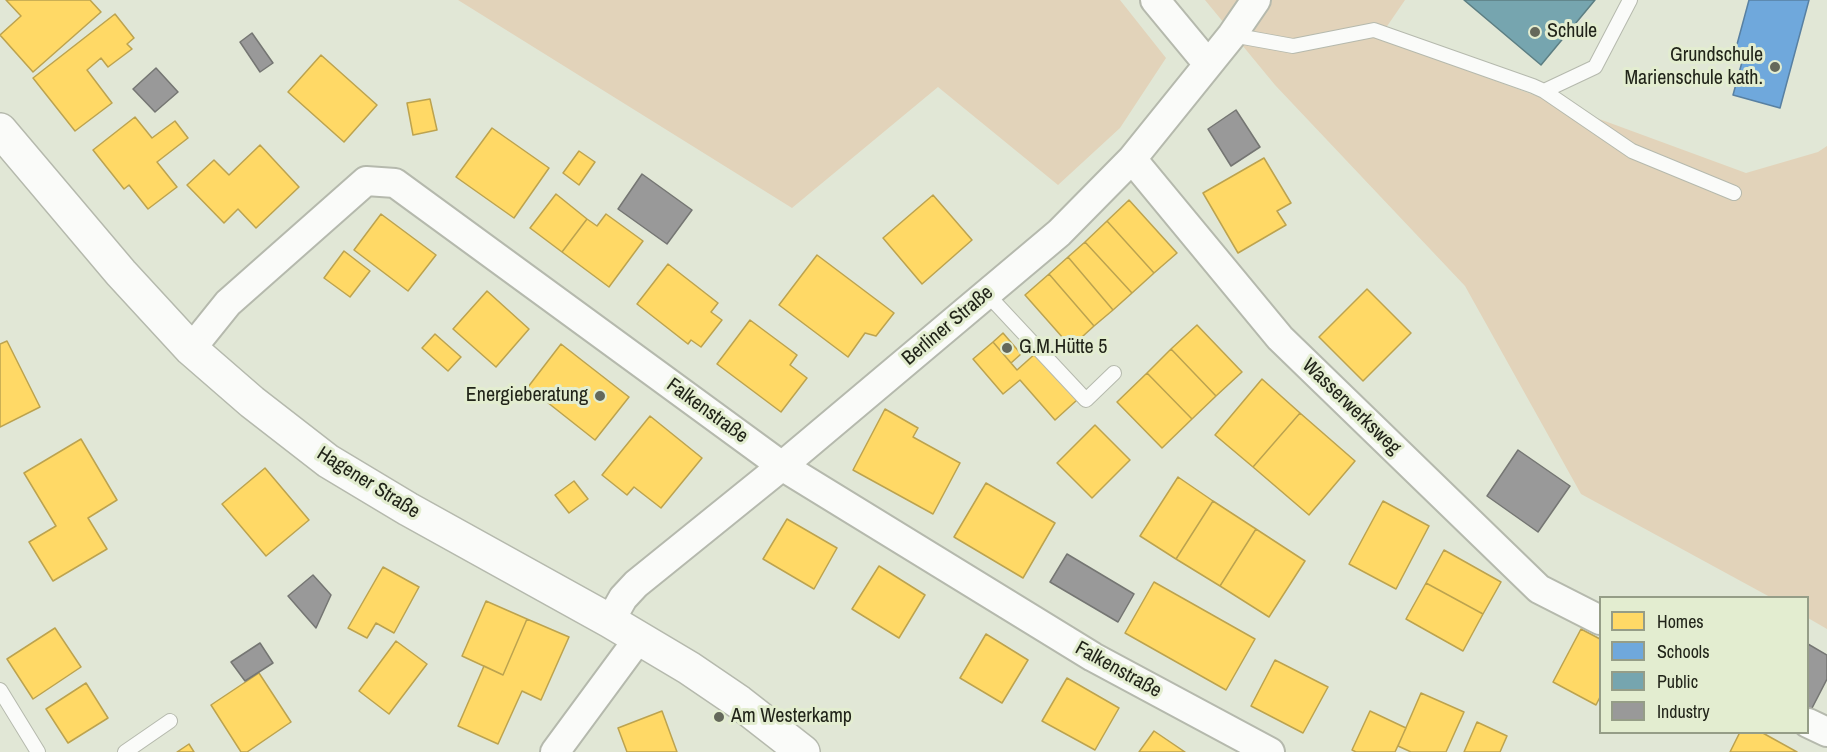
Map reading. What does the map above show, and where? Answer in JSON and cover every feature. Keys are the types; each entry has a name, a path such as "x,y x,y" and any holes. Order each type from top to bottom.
{"main road":[{"name":"Hagener Straße","path":"0,130 121,273 191,349 252,402 328,461 408,509 610,621 689,668 740,702 803,752"}],"street":[{"path":"1155,0 1208,64"},
{"name":"Berliner Straße","path":"610,621 623,598 636,584 782,466 1059,233 1132,159 1232,36 1256,0"},
{"name":"Wasserwerksweg","path":"1132,159 1280,338 1539,589 1599,619"},
{"name":"Falkenstraße","path":"191,349 228,303 366,181 395,183 782,466 1093,657 1270,752"},
{"path":"555,752 639,638"},
{"path":"1809,723 1827,732"}],"lane":[{"path":"1544,91 1595,67 1630,0"},
{"path":"1232,36 1293,46 1374,30 1544,91 1632,151 1734,193"},
{"path":"987,294 1086,400 1114,374"},
{"path":"0,690 38,752"},
{"path":"125,752 170,722"}],"shaded area":[{"path":"458,0 1120,0 1166,58 1120,128 1058,185 938,87 792,208"},
{"path":"1205,0 1405,0 1379,38 1746,173 1818,152 1827,146 1827,629 1809,619 1809,596 1768,596 1581,494 1465,286 1275,85"}],"building: Homes":[{"path":"6,0 90,0 101,12 33,72 0,35 21,16"},
{"path":"115,14 134,38 127,44 132,49 108,67 101,58 87,70 112,103 75,131 33,78"},
{"path":"321,55 377,105 344,142 288,92"},
{"path":"430,99 437,130 413,135 407,103"},
{"path":"135,117 152,138 175,121 188,138 157,162 177,187 148,209 129,185 124,189 93,150"},
{"path":"492,128 549,168 514,218 456,177"},
{"path":"260,145 299,187 256,228 238,209 224,223 187,185 214,160 229,175"},
{"path":"579,151 595,162 579,185 563,173"},
{"path":"1264,158 1291,203 1277,211 1286,225 1238,253 1203,193"},
{"path":"556,194 587,219 562,252 530,228"},
{"path":"933,195 972,240 922,284 883,238"},
{"path":"1129,200 1177,253 1154,273 1107,221"},
{"path":"381,214 436,255 408,291 354,250"},
{"path":"606,214 643,241 609,287 562,252 587,219 597,226"},
{"path":"1107,221 1154,273 1132,293 1085,242"},
{"path":"1085,242 1132,293 1113,310 1068,257"},
{"path":"344,251 370,271 350,297 324,278"},
{"path":"817,255 894,313 876,336 865,333 848,357 779,305"},
{"path":"1068,257 1113,310 1094,326 1049,274"},
{"path":"668,264 718,303 711,312 722,320 701,347 691,340 688,344 637,304"},
{"path":"1049,274 1094,326 1071,347 1025,295"},
{"path":"1367,289 1411,333 1363,381 1319,337"},
{"path":"487,291 529,329 496,367 453,329"},
{"path":"750,320 797,355 790,365 807,378 781,412 717,364"},
{"path":"1197,325 1242,372 1216,396 1171,349"},
{"name":"G.M.Hütte 5","path":"1003,333 1021,354 1011,363 993,342"},
{"path":"435,334 461,357 448,371 422,348"},
{"path":"7,341 40,407 0,427 0,344"},
{"path":"993,342 1017,370 1036,353 1077,400 1055,420 1020,380 1003,394 973,359"},
{"path":"561,344 629,397 595,440 528,387"},
{"path":"1171,349 1216,396 1192,419 1147,373"},
{"path":"1147,373 1192,419 1162,448 1117,402"},
{"path":"1262,379 1300,413 1253,467 1215,435"},
{"path":"885,409 918,428 913,437 960,463 933,514 853,470"},
{"path":"1300,413 1355,461 1309,515 1253,467"},
{"path":"650,416 702,458 661,508 634,487 627,495 602,475"},
{"path":"1095,425 1130,460 1092,498 1057,463"},
{"path":"81,439 117,500 88,518 107,549 53,581 29,542 56,526 24,473"},
{"path":"265,468 309,520 266,556 222,504"},
{"path":"1178,477 1213,501 1176,559 1140,536"},
{"path":"574,481 588,499 569,513 555,495"},
{"path":"986,483 1055,523 1023,578 954,537"},
{"path":"1213,501 1256,529 1220,586 1176,559"},
{"path":"1383,501 1429,526 1396,589 1349,564"},
{"path":"787,519 837,548 814,589 763,559"},
{"path":"1256,529 1305,561 1269,617 1220,586"},
{"path":"1444,550 1501,582 1483,614 1426,583"},
{"path":"879,566 925,595 899,638 852,609"},
{"path":"383,567 419,587 394,633 376,623 367,638 348,628"},
{"path":"1154,582 1255,639 1226,690 1125,633"},
{"path":"1426,583 1483,614 1463,651 1406,619"},
{"path":"486,601 527,619 503,675 462,656"},
{"path":"527,619 569,637 541,700 522,691 498,744 458,726 484,666 503,675"},
{"path":"55,628 81,667 33,699 7,659"},
{"path":"1581,629 1599,638 1599,699 1596,705 1553,682"},
{"path":"986,634 1028,660 1002,703 960,678"},
{"path":"396,641 427,664 389,714 359,691"},
{"path":"1275,660 1328,687 1303,733 1251,706"},
{"path":"259,673 291,722 247,752 241,752 211,705"},
{"path":"1067,678 1119,708 1095,750 1042,721"},
{"path":"86,683 108,718 68,743 46,709"},
{"path":"1421,693 1464,712 1446,752 1411,752 1398,746"},
{"path":"662,711 677,752 627,752 618,728"},
{"path":"1370,711 1406,728 1395,752 1356,752 1352,750"},
{"path":"1477,722 1507,736 1500,752 1464,752"},
{"path":"1154,731 1185,752 1139,752"},
{"path":"1739,734 1765,734 1797,752 1730,752"},
{"path":"189,744 194,752 177,752"}],"building: Schools":[{"path":"1749,0 1809,0 1780,108 1733,95 1745,51 1736,48"}],"building: Public":[{"name":"Schule","path":"1464,0 1595,0 1541,65"}],"building: Industry":[{"path":"252,33 273,63 260,72 240,42"},
{"path":"156,68 178,92 155,112 133,89"},
{"path":"1236,110 1260,147 1231,166 1208,129"},
{"path":"642,174 692,210 667,244 618,209"},
{"path":"1518,450 1570,486 1538,532 1487,496"},
{"path":"1067,554 1134,594 1118,622 1050,582"},
{"path":"313,575 331,595 316,628 288,596"},
{"path":"260,643 273,663 245,681 231,662"},
{"path":"1809,645 1827,655 1827,679 1810,712"}],"place":[{"name":"Schule","path":"1535,32"},
{"name":"Grundschule Marienschule kath.","path":"1775,67"},
{"name":"G.M.Hütte 5","path":"1007,348"},
{"name":"Energieberatung","path":"600,396"},
{"name":"Am Westerkamp","path":"719,717"}]}
